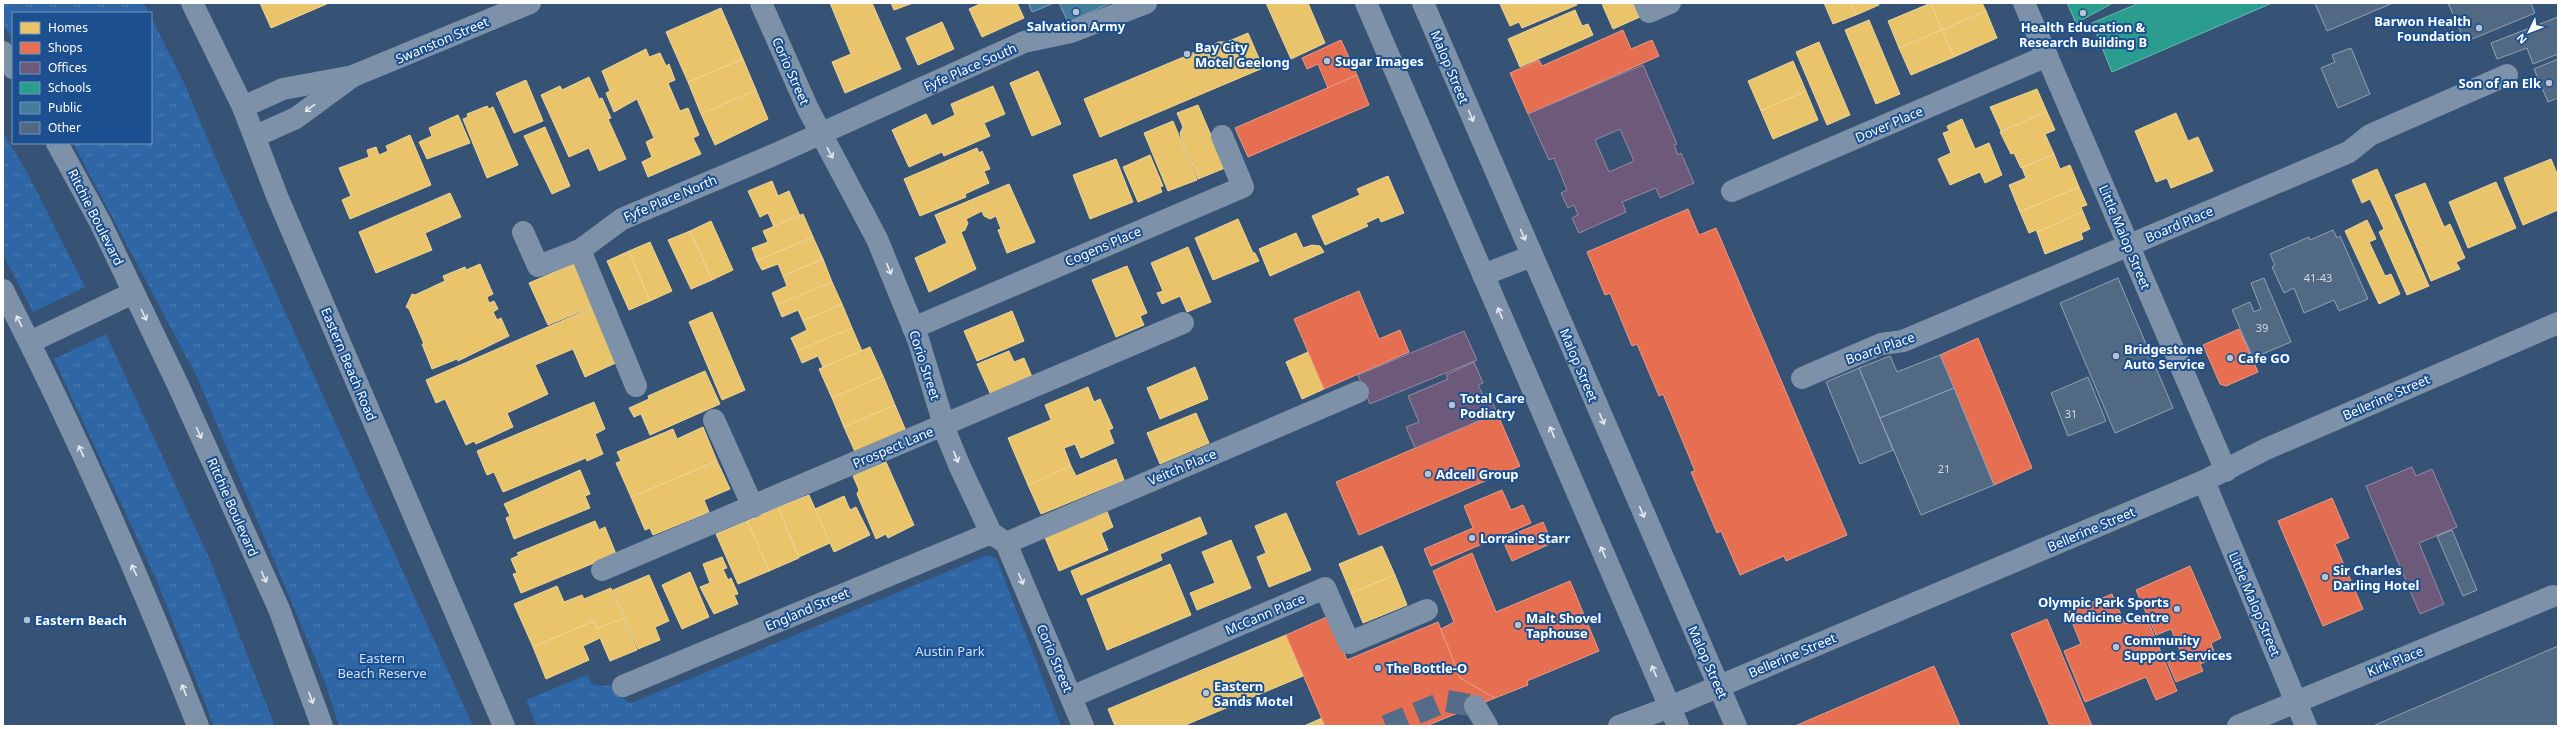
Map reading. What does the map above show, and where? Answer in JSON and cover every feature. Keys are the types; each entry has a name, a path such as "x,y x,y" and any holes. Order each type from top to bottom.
{"street":[{"name":"Eastern Beach Road","path":"192,3 256,136 277,196 504,726"},
{"name":"Swanston Street","path":"256,136 296,118 353,76 488,11 530,3"},
{"name":"Corio Street","path":"761,3 820,134 876,239 913,328 960,467 998,538 1083,726"},
{"name":"Fyfe Place South","path":"820,134 1024,42 1071,32 1146,3"},
{"path":"1366,3 1674,717"},
{"name":"Malop Street","path":"1423,3 1736,726"},
{"path":"1645,3 1649,12 1670,3"},
{"name":"Little Malop Street","path":"2024,3 2226,471"},
{"path":"3,52 12,66"},
{"name":"Dover Place","path":"1732,191 2047,56"},
{"name":"Board Place","path":"1802,378 1881,344 1903,341 2348,152 2370,135 2507,75"},
{"name":"Swanston Street","path":"243,107 283,89 353,76"},
{"name":"Fyfe Place North","path":"523,232 538,266 580,250 622,218 820,134"},
{"name":"Cogens Place","path":"913,328 1243,187 1222,136"},
{"name":"Ritchie Boulevard","path":"58,144 100,222 178,385 279,609 322,726"},
{"path":"580,250 636,386"},
{"path":"1483,275 1532,256"},
{"path":"3,290 30,342 151,606 198,726"},
{"path":"30,342 133,292"},
{"name":"Prospect Lane","path":"602,570 1183,323"},
{"name":"Bellerine Street","path":"1619,726 1674,717 1719,686 2204,481 2226,471 2264,450 2558,323"},
{"name":"Veitch Place","path":"998,538 1358,392"},
{"path":"714,420 753,507"},
{"name":"Little Malop Street","path":"2204,481 2306,726"},
{"name":"England Street","path":"623,686 998,538"},
{"name":"McCann Place","path":"1071,698 1325,588 1349,643 1427,610"},
{"name":"Kirk Place","path":"2238,726 2553,596"},
{"path":"1475,706 1487,726"}],"green space":[{"path":"3,3 144,3 148,12 12,12 12,38 3,25"},
{"name":"Eastern Beach Reserve","path":"152,19 184,83 221,171 473,726 339,726 325,682 197,377 74,144 152,144"},
{"path":"3,132 29,176 85,287 33,312 3,254"},
{"path":"106,334 210,560 275,726 214,726 157,581 54,359"},
{"name":"Austin Park","path":"985,556 992,556 997,560 1061,726 537,726 526,700 587,675 592,684 601,686 611,685 629,703 634,702"}],"building: Homes":[{"path":"260,3 329,3 271,28"},
{"path":"830,3 872,3 901,69 845,93 832,62 851,54"},
{"path":"891,3 913,3 894,10"},
{"path":"982,3 1017,3 1024,18 982,37 969,9"},
{"path":"1266,3 1308,3 1325,43 1291,59"},
{"path":"1576,3 1577,5 1522,28 1519,22 1510,26 1500,4"},
{"path":"1633,3 1640,17 1613,29 1602,4"},
{"path":"1824,3 1851,3 1856,15 1833,24"},
{"path":"1851,3 1878,3 1879,5 1856,15"},
{"path":"1931,3 1942,30 1899,48 1888,21"},
{"path":"1931,3 1982,3 1986,11 1942,30"},
{"path":"721,8 743,59 688,82 666,32"},
{"path":"1575,10 1582,26 1588,24 1593,35 1520,67 1508,39"},
{"path":"1986,11 1997,38 1954,57 1942,30"},
{"path":"1869,20 1900,94 1876,104 1845,30"},
{"path":"942,22 954,49 918,65 906,38"},
{"path":"1942,30 1954,57 1911,75 1899,48"},
{"path":"1248,33 1263,68 1100,137 1084,99 1219,42 1227,42"},
{"path":"1819,42 1850,115 1827,125 1796,52"},
{"path":"646,49 649,57 660,53 666,66 669,64 675,80 668,83 680,111 688,108 699,135 693,138 701,154 648,177 642,162 652,157 646,142 654,138 637,99 614,112 606,93 610,91 602,71"},
{"path":"743,59 756,90 701,114 688,82"},
{"path":"1793,61 1806,91 1761,111 1748,81"},
{"path":"1038,71 1061,124 1032,136 1010,83"},
{"path":"589,77 599,99 602,98 611,118 608,119 626,159 599,171 589,148 569,157 541,95 560,86 562,90"},
{"path":"526,80 543,121 514,133 496,93"},
{"path":"993,86 1005,114 984,123 990,136 944,156 942,152 909,167 892,130 926,114 932,126 955,115 951,104"},
{"path":"2037,89 2047,112 2001,131 1990,107"},
{"path":"756,90 768,119 715,145 701,114"},
{"path":"1806,91 1818,120 1773,139 1761,111"},
{"path":"1198,105 1225,168 1198,179 1182,141 1180,133 1183,127 1177,113"},
{"path":"487,106 489,109 493,107 518,165 487,178 463,119 468,117 467,114"},
{"path":"2047,112 2055,130 2045,134 2054,154 2021,168 2014,153 2011,154 2000,132"},
{"path":"2176,113 2188,141 2198,137 2213,171 2171,188 2167,178 2156,182 2135,131"},
{"path":"458,115 470,143 427,159 419,142 432,136 429,128"},
{"path":"1962,119 1975,149 1989,143 2002,175 1985,183 1980,172 1950,185 1938,159 1951,153 1943,133 1949,131 1947,126"},
{"path":"1173,121 1197,180 1168,191 1144,133"},
{"path":"545,127 570,186 552,194 524,136"},
{"path":"410,135 431,185 350,219 342,200 351,196 339,168 369,157 367,150 376,147 379,155 388,151 386,146"},
{"path":"977,148 979,153 982,151 990,169 984,171 989,183 965,194 966,197 920,216 904,179"},
{"path":"2054,154 2060,169 2070,165 2079,187 2020,212 2009,185 2026,178 2022,168"},
{"path":"1150,155 1163,186 1160,187 1162,192 1138,202 1123,167"},
{"path":"1116,159 1133,202 1090,219 1073,175"},
{"path":"2551,159 2558,176 2558,210 2523,225 2504,178"},
{"path":"2377,169 2429,286 2407,295 2379,232 2384,229 2370,199 2362,203 2352,180"},
{"path":"1388,176 1404,213 1381,222 1379,217 1366,223 1368,226 1325,245 1312,216 1360,195 1357,189"},
{"path":"772,181 778,196 789,191 800,216 774,227 768,213 760,217 748,191"},
{"path":"2496,182 2516,228 2468,248 2449,202"},
{"path":"2425,183 2444,227 2450,224 2465,258 2456,262 2460,269 2431,281 2395,195"},
{"path":"1009,184 1035,242 1007,253 998,230 1001,229 996,216 990,219 984,216 982,211 966,219 968,223 965,230 961,232 976,269 929,292 915,258 947,243 935,215"},
{"path":"2079,187 2087,205 2081,207 2083,212 2037,232 2036,230 2029,233 2020,212"},
{"path":"450,193 461,217 425,233 432,250 376,273 359,232"},
{"path":"2083,212 2090,229 2081,233 2083,239 2045,254 2037,232"},
{"path":"803,214 813,237 757,261 752,248 768,242 763,231"},
{"path":"1238,219 1253,253 1255,253 1259,261 1213,280 1195,238"},
{"path":"2367,220 2376,239 2369,242 2385,276 2391,274 2400,294 2379,304 2345,231"},
{"path":"711,221 733,270 712,280 690,231"},
{"path":"690,231 712,280 691,289 668,240"},
{"path":"1296,233 1303,248 1312,245 1320,246 1324,252 1270,276 1259,249"},
{"path":"813,237 823,259 783,276 778,264 762,270 757,261"},
{"path":"650,242 672,291 650,301 629,251"},
{"path":"1188,247 1211,302 1187,312 1180,296 1162,304 1157,293 1163,291 1151,263"},
{"path":"629,251 650,301 629,310 607,261"},
{"path":"823,259 832,282 777,305 772,293 787,286 783,276"},
{"path":"578,262 596,305 548,325 529,283"},
{"path":"480,264 493,294 487,297 489,303 494,301 498,309 493,312 497,320 501,318 509,336 458,361 457,359 432,369 422,344 424,344 409,309 406,307 412,294 415,295 445,281 443,276 465,267 466,270"},
{"path":"1127,266 1147,313 1140,316 1144,325 1116,337 1092,280"},
{"path":"832,282 842,304 803,321 798,310 782,317 777,305"},
{"path":"842,304 852,328 797,351 791,338 807,330 803,321"},
{"path":"596,306 620,361 585,377 573,349 535,365 548,394 507,413 513,427 476,444 474,441 466,445 445,399 436,403 426,380"},
{"path":"1012,311 1024,341 977,361 964,331"},
{"path":"712,312 745,390 722,400 689,322"},
{"path":"852,328 862,351 823,367 818,356 802,363 797,351"},
{"path":"870,347 883,376 832,398 819,369"},
{"path":"1009,351 1014,362 1024,358 1032,377 991,395 977,364"},
{"path":"1308,352 1324,389 1302,399 1286,362"},
{"path":"1195,367 1208,399 1160,419 1147,388"},
{"path":"705,371 720,404 650,435 641,414 634,417 629,408 649,399 648,396"},
{"path":"883,376 895,405 844,427 832,398"},
{"path":"1088,387 1094,402 1100,399 1113,428 1109,430 1114,443 1081,458 1075,444 1064,448 1071,466 1028,485 1008,438 1051,420 1045,405"},
{"path":"594,402 605,429 595,434 603,454 587,461 586,458 503,492 494,472 487,475 477,451"},
{"path":"895,405 906,431 855,452 844,427"},
{"path":"1196,413 1209,443 1160,464 1147,433"},
{"path":"703,427 717,461 631,497 616,463 621,461 617,452 673,429 677,439"},
{"path":"1116,459 1124,480 1041,514 1028,485 1071,466 1076,476"},
{"path":"717,461 730,489 704,500 709,512 653,535 650,528 645,530 631,497"},
{"path":"886,462 914,525 888,538 886,534 876,539 857,494 859,490 853,476"},
{"path":"580,470 590,494 585,496 590,508 514,539 506,518 510,516 504,504"},
{"path":"809,495 830,543 799,557 778,507"},
{"path":"844,496 850,510 856,507 870,535 834,552 815,509"},
{"path":"778,507 799,558 769,571 747,521"},
{"path":"1106,509 1113,527 1101,533 1108,550 1059,571 1044,535"},
{"path":"1286,513 1311,570 1269,587 1257,557 1266,553 1255,526"},
{"path":"1200,517 1207,534 1160,554 1162,560 1081,595 1071,571"},
{"path":"595,521 599,530 605,527 616,554 521,593 513,574 517,573 511,559 519,555 517,553"},
{"path":"747,521 769,571 738,584 716,534"},
{"path":"1231,540 1251,588 1197,610 1190,593 1215,583 1202,552"},
{"path":"1382,546 1395,575 1351,593 1339,564"},
{"path":"722,557 727,568 723,569 728,580 731,578 738,594 734,595 738,604 714,614 700,587 710,583 703,564"},
{"path":"1170,564 1191,615 1107,650 1087,599"},
{"path":"690,572 709,617 682,629 662,585"},
{"path":"649,575 669,621 655,627 660,640 638,649 613,590"},
{"path":"1395,575 1407,605 1363,623 1351,593"},
{"path":"557,586 564,602 582,595 584,599 611,588 624,618 597,629 594,621 533,647 514,604"},
{"path":"624,618 637,650 610,661 600,638 583,646 589,660 546,679 533,647 594,621 597,629"},
{"name":"Eastern Sands Motel","path":"1286,635 1303,676 1183,726 1115,726 1108,709"},
{"name":"Eastern Sands Motel","path":"1322,718 1325,726 1304,726"}],"building: Shops":[{"path":"1623,30 1631,49 1652,40 1659,56 1528,114 1510,73 1539,60 1542,66"},
{"name":"Sugar Images","path":"1341,40 1357,75 1328,88 1318,64 1307,69 1302,58"},
{"path":"1357,75 1369,105 1248,157 1235,128"},
{"path":"1688,209 1699,235 1716,228 1847,535 1786,561 1784,556 1740,575 1721,531 1717,533 1691,472 1695,471 1663,394 1659,396 1637,344 1632,346 1610,293 1605,295 1587,252"},
{"path":"1359,291 1379,339 1400,330 1409,352 1324,389 1294,319"},
{"name":"Cafe GO","path":"2239,329 2258,372 2226,386 2220,384 2203,345"},
{"path":"1978,338 2032,468 1994,485 1940,355"},
{"name":"Adcell Group","path":"1497,413 1520,466 1359,535 1336,482"},
{"name":"Lorraine Starr","path":"1502,490 1511,510 1523,505 1531,523 1431,566 1424,549 1473,528 1464,506"},
{"name":"Sir Charles Darling Hotel","path":"2332,498 2349,538 2335,544 2363,609 2323,626 2278,521"},
{"path":"1543,522 1552,543 1512,561 1502,539"},
{"name":"Malt Shovel Taphouse","path":"1472,553 1496,612 1570,581 1599,651 1527,681 1528,685 1495,698 1460,678 1441,629 1454,622 1433,571"},
{"name":"Olympic Park Sports Medicine Centre","path":"2190,566 2221,638 2211,643 2216,657 2200,664 2203,671 2176,682 2167,661 2182,655 2171,629 2156,635 2136,590"},
{"name":"Community Support Services","path":"2112,594 2125,624 2146,616 2177,691 2156,700 2146,677 2085,702 2064,651 2081,644 2068,612"},
{"name":"The Bottle-O","path":"1329,616 1347,660 1438,622 1460,678 1495,698 1426,726 1325,726 1286,635"},
{"path":"2047,619 2092,726 2050,726 2011,634"},
{"path":"1934,666 1960,726 1795,726"}],"building: Offices":[{"path":"1643,65 1677,144 1674,145 1678,155 1681,153 1694,183 1660,198 1656,188 1622,202 1626,212 1579,233 1572,218 1578,215 1574,205 1568,208 1561,193 1567,190 1554,158 1549,160 1528,114","holes":["1620,129 1634,161 1609,172 1595,140"]},
{"path":"1464,331 1477,360 1370,404 1358,375"},
{"name":"Total Care Podiatry","path":"1474,362 1483,383 1478,385 1483,395 1489,393 1497,413 1415,448 1406,427 1419,422 1408,396 1448,379 1446,375"},
{"path":"2412,467 2416,476 2432,469 2457,527 2419,543 2444,604 2420,614 2366,486"}],"building: Schools":[{"name":"Health Education & Research Building B","path":"2067,3 2113,3 2076,23"},
{"path":"2139,3 2272,3 2112,72 2092,23"}],"building: Public":[{"name":"Salvation Army","path":"1028,3 1054,3 1032,12"},
{"name":"Salvation Army","path":"1059,3 1111,3 1068,22"}],"building: Other":[{"path":"2315,3 2393,3 2327,31"},
{"name":"Barwon Health Foundation","path":"2448,3 2531,3 2535,13 2465,42"},
{"path":"2558,17 2558,54 2533,64 2527,48 2497,59 2491,43"},
{"path":"2351,48 2370,94 2338,108 2321,68 2335,62 2332,55"},
{"name":"Son of an Elk","path":"2558,59 2558,98 2548,102 2534,69"},
{"path":"2333,230 2337,238 2340,236 2368,299 2339,311 2334,300 2304,313 2294,288 2284,293 2272,267 2275,265 2270,254 2309,237 2310,240"},
{"name":"Bridgestone Auto Service","path":"2118,278 2173,408 2115,433 2060,303"},
{"path":"2264,278 2291,342 2253,358 2232,310 2250,302 2254,312 2261,309 2251,283"},
{"path":"1940,355 1954,388 1880,418 1859,368 1890,356 1897,372"},
{"path":"1859,368 1893,450 1860,464 1826,382"},
{"path":"2088,377 2106,421 2068,436 2051,393"},
{"path":"1954,388 1994,485 1921,515 1880,418"},
{"path":"2452,530 2477,590 2463,596 2437,536"},
{"path":"2558,646 2558,726 2373,726"}],"tunnel":[{"path":"1386,726 1446,701 1475,706"}],"place":[{"name":"Salvation Army","path":"1076,12"},
{"name":"Health Education & Research Building B","path":"2083,13"},
{"name":"Barwon Health Foundation","path":"2479,28"},
{"name":"Bay City Motel Geelong","path":"1187,54"},
{"name":"Sugar Images","path":"1327,61"},
{"name":"Son of an Elk","path":"2549,83"},
{"name":"Bridgestone Auto Service","path":"2116,356"},
{"name":"Cafe GO","path":"2230,358"},
{"name":"Total Care Podiatry","path":"1452,405"},
{"name":"Adcell Group","path":"1428,474"},
{"name":"Lorraine Starr","path":"1472,538"},
{"name":"Sir Charles Darling Hotel","path":"2325,577"},
{"name":"Olympic Park Sports Medicine Centre","path":"2177,609"},
{"name":"Eastern Beach","path":"27,620"},
{"name":"Malt Shovel Taphouse","path":"1518,625"},
{"name":"Community Support Services","path":"2116,647"},
{"name":"The Bottle-O","path":"1378,668"},
{"name":"Eastern Sands Motel","path":"1206,693"}]}
